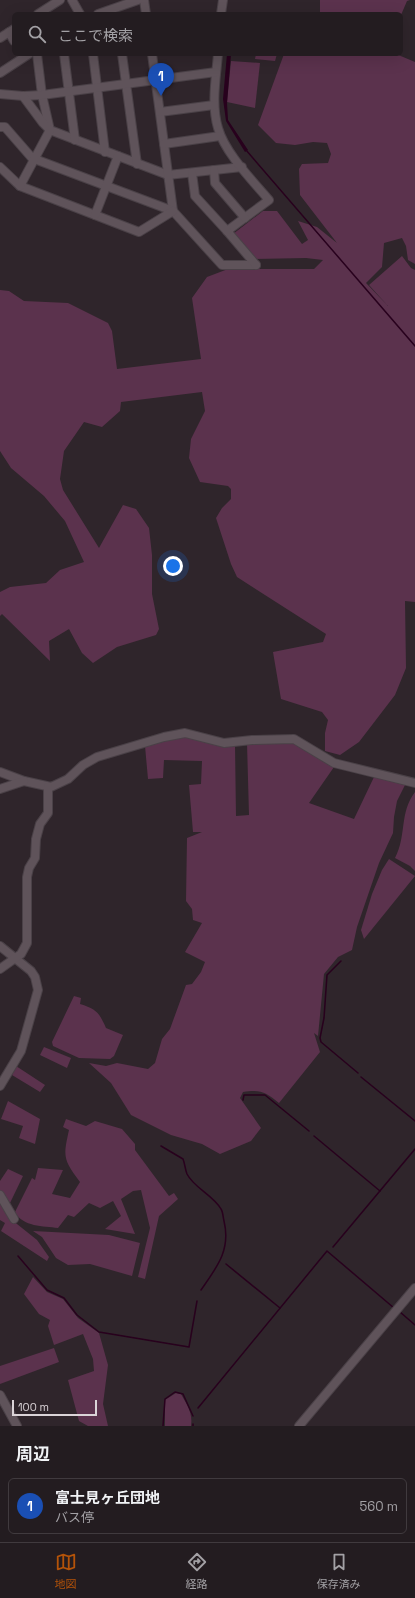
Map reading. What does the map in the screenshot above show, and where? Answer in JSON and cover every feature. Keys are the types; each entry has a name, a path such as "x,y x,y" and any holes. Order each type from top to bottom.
{"street":[{"path":"41,12 60,0"},
{"path":"72,0 79,12"},
{"path":"116,11 138,0"},
{"path":"144,0 146,12"},
{"path":"221,12 222,0"},
{"path":"0,38 11,31"},
{"path":"0,73 24,56"},
{"path":"20,186 50,130 42,95 36,56"},
{"path":"64,56 75,140"},
{"path":"93,56 105,152"},
{"path":"122,56 137,164"},
{"path":"152,56 173,211"},
{"path":"218,56 214,105 220,136 242,167 269,200 227,231"},
{"path":"0,94 23,96 42,95 216,72"},
{"path":"23,96 50,130 168,175 242,167"},
{"path":"160,112 214,105"},
{"path":"0,127 5,127 35,159 173,211 222,265 256,265 195,196 192,173"},
{"path":"164,144 220,136"},
{"path":"95,215 118,156"},
{"path":"0,167 20,186 139,232 173,211"},
{"path":"214,170 215,183 245,218"},
{"path":"0,772 24,781 48,786 64,781 97,757 164,737 185,733 224,743 252,740 294,739 334,763 415,783"},
{"path":"0,789 24,781"},
{"path":"0,969 17,958 27,943 27,877 29,868 35,858 36,840 40,824 48,813 48,786"},
{"path":"0,946 17,958 35,978 37,983 37,997 20,1051 0,1086"},
{"path":"0,1195 14,1219"},
{"path":"299,1426 415,1288"},
{"path":"0,1395 17,1426"}],"shaded area":[{"path":"320,0 410,0 407,1 402,12 320,12"},
{"path":"227,56 231,56 227,103 228,120 248,150 245,152 226,121 223,99"},
{"path":"256,56 276,56 275,61 255,59"},
{"path":"283,56 401,56 415,62 415,264 408,260 406,246 402,238 384,243 382,267 366,283 388,306 369,285 402,256 411,268 415,270 415,602 405,601 406,668 395,695 359,742 340,755 325,751 325,733 328,720 322,712 281,699 273,652 323,642 326,634 237,577 231,564 216,518 222,508 231,499 231,489 228,486 200,482 189,458 191,439 205,411 202,392 121,402 120,411 102,427 84,422 64,451 60,479 63,490 99,548 123,505 136,509 149,528 152,555 152,594 159,629 156,635 117,647 93,663 82,653 69,629 49,641 50,661 2,614 0,616 0,592 10,587 46,583 60,570 84,562 65,521 44,496 11,468 0,451 0,290 9,291 24,301 68,303 108,323 112,331 117,369 201,359 192,298 207,277 228,269 314,269 323,260 306,258 253,259 233,234 263,211 277,211 302,244 308,240 298,221 317,227 337,243 300,195 299,169 302,164 328,163 331,154 327,143 313,142 295,145 276,143 258,125"},
{"path":"231,61 260,63 255,108 227,102"},
{"path":"189,736 235,745 236,816 249,815 247,743 291,742 334,767 309,803 354,819 374,777 405,785 397,801 393,833 379,863 357,927 352,950 338,957 324,974 318,1036 314,1033 320,1052 279,1103 262,1092 243,1092 240,1098 261,1128 251,1141 220,1154 202,1144 171,1135 131,1115 111,1083 89,1063 106,1066 117,1063 148,1069 155,1063 162,1039 170,1029 186,985 192,984 201,972 205,962 185,952 202,923 193,920 192,909 186,901 187,838 202,832 193,832 189,785 201,784 202,761 164,760 163,778 148,779 145,746 179,737"},
{"path":"415,792 415,871 410,866 395,858 401,841 407,808"},
{"path":"389,859 415,876 364,939 361,930 372,894 382,870"},
{"path":"74,996 81,998 80,1004 96,1012 106,1028 123,1035 114,1056 110,1059 79,1058 53,1046 52,1042"},
{"path":"44,1047 71,1058 67,1068 40,1055"},
{"path":"16,1066 45,1085 40,1092 12,1075"},
{"path":"8,1101 40,1119 35,1144 19,1138 23,1126 1,1119"},
{"path":"66,1119 86,1126 95,1121 122,1129 135,1144 135,1150 169,1196 174,1193 178,1199 159,1216 145,1279 138,1277 150,1228 141,1190 133,1191 121,1199 135,1234 105,1229 121,1216 113,1201 100,1208 89,1203 74,1217 68,1215 58,1228 28,1223 23,1221 15,1212 32,1178 35,1180 38,1168 63,1170 52,1194 70,1198 80,1182 67,1163 65,1152 69,1130 63,1127"},
{"path":"8,1169 23,1176 10,1203 0,1192 0,1181"},
{"path":"0,1200 12,1220 37,1240 49,1257 47,1261 1,1231 5,1223 0,1220"},
{"path":"33,1231 109,1235 140,1243 132,1276 90,1264 68,1265 56,1258 42,1237"},
{"path":"33,1277 47,1292 63,1299 78,1318 99,1333 108,1365 103,1404 108,1426 88,1426 79,1421 68,1380 94,1371 93,1359 83,1334 54,1345 48,1326 50,1320 39,1314 24,1294"},
{"path":"54,1348 59,1362 0,1384 0,1366"},
{"path":"176,1393 181,1394 187,1406 191,1417 191,1426 165,1426 165,1400"}],"waterway":[{"path":"246,150 415,346"},
{"path":"341,961 327,975 324,1018 320,1038 321,1042 358,1073"},
{"path":"361,1077 415,1121"},
{"path":"243,1100 244,1095 265,1095 309,1131"},
{"path":"314,1136 380,1191"},
{"path":"161,1146 183,1159 190,1179 218,1204 222,1212 226,1231 224,1250 217,1266 201,1290"},
{"path":"333,1247 415,1149"},
{"path":"198,1408 327,1251 394,1308"},
{"path":"18,1256 47,1290 64,1298 77,1315 99,1332 189,1347 197,1301"},
{"path":"226,1264 280,1308"},
{"path":"400,1312 415,1325"},
{"path":"163,1426 165,1399 175,1392 183,1394 193,1416"}],"place":[{"name":"富士見ヶ丘団地","path":"161,96"}]}
